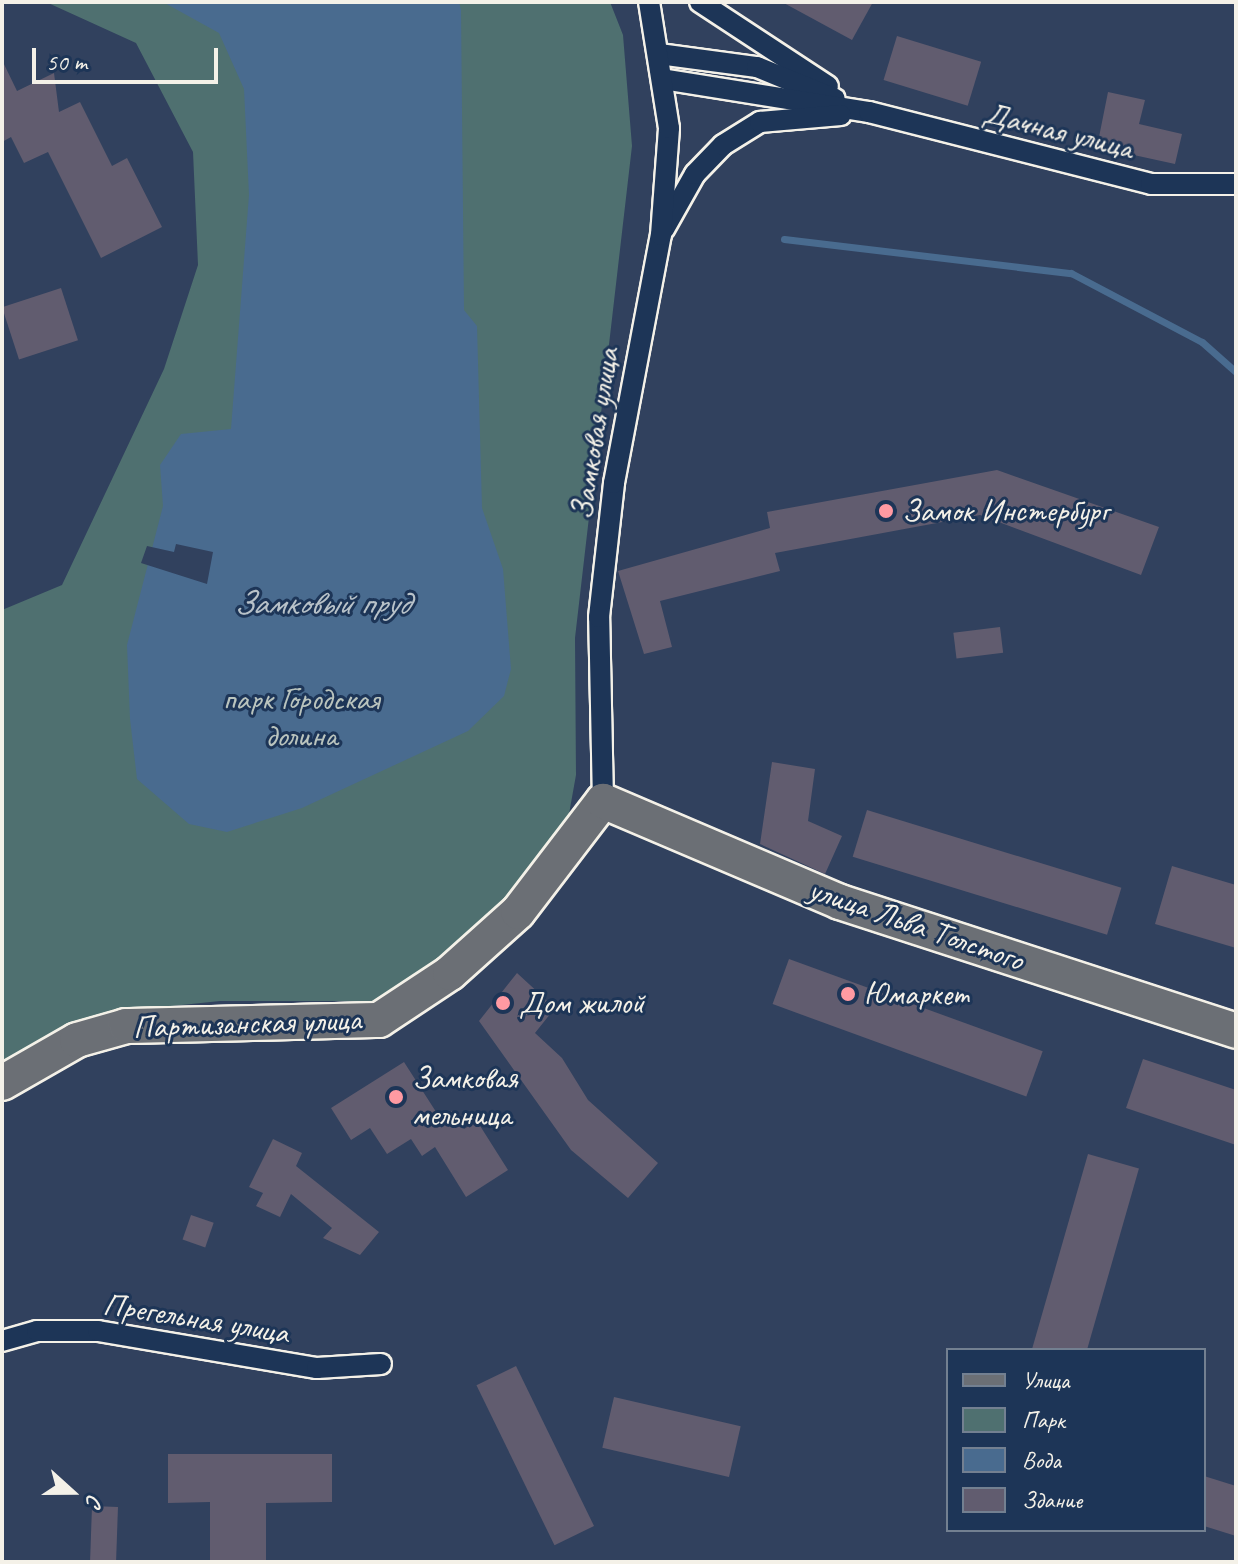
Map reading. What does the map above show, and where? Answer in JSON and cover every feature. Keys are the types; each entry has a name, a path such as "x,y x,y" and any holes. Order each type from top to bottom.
{"main road":[{"name":"улица Льва Толстого","path":"603,801 840,902 1236,1031"},
{"name":"Партизанская улица","path":"2,1083 77,1040 126,1026 379,1020 450,973 518,912 603,801"}],"street":[{"path":"649,2 662,79"},
{"name":"Дачная улица","path":"700,2 869,112"},
{"name":"Дачная улица","path":"659,54 757,67 869,112"},
{"name":"Дачная улица","path":"662,79 869,112 1138,182 1236,184"},
{"name":"Замковая улица","path":"603,801 599,617 614,483 661,235 669,128 662,79"},
{"name":"Дачная улица","path":"661,235 695,174 760,122 869,112"},
{"name":"Прегельная улица","path":"2,1341 37,1331 98,1331 317,1368 381,1364"}],"green space":[{"name":"парк Городская долина","path":"46,2 610,2 623,35 632,146 575,638 576,775 569,814 539,868 447,960 387,1001 220,1001 105,1013 2,1063 2,610 62,585 164,369 198,265 193,152 136,43"}],"water":[{"name":"Замковый пруд","path":"163,2 459,2 461,10 464,310 477,326 482,508 503,569 511,669 504,696 468,731 302,808 227,832 189,824 137,779 130,719 127,645 163,506 160,465 181,434 231,429 249,195 244,89 219,33"}],"pier":[{"path":"176,544 213,552 207,584 141,563 147,546 174,552"}],"building":[{"path":"782,2 873,2 852,40"},
{"path":"897,36 981,62 968,106 884,80"},
{"path":"2,60 17,91 54,73 59,112 80,102 112,166 127,158 162,227 101,258 48,152 24,163 11,137 2,142"},
{"path":"1108,92 1145,100 1139,124 1182,134 1175,164 1097,147"},
{"path":"61,288 78,340 19,359 2,307"},
{"path":"997,470 1159,527 1141,575 980,515 775,553 780,571 660,601 672,647 644,654 618,571 770,528 767,512"},
{"path":"1000,627 1003,653 957,659 953,633"},
{"path":"772,762 815,769 808,821 842,836 825,874 760,844"},
{"path":"867,810 1121,888 1107,935 853,857"},
{"path":"1172,866 1236,885 1236,948 1155,924"},
{"path":"789,959 1043,1051 1026,1096 773,1004"},
{"path":"517,973 555,1008 535,1033 562,1058 588,1100 658,1163 628,1198 571,1150 479,1021"},
{"path":"1143,1059 1236,1090 1236,1145 1126,1108"},
{"path":"404,1062 440,1118 452,1111 464,1129 477,1121 508,1170 466,1197 435,1147 422,1156 411,1139 387,1154 370,1128 351,1140 331,1108"},
{"path":"273,1139 302,1153 296,1166 379,1232 360,1255 323,1238 332,1228 291,1194 280,1217 256,1206 263,1193 249,1187"},
{"path":"1088,1154 1139,1169 1088,1348 1032,1348"},
{"path":"191,1215 214,1223 205,1247 183,1240"},
{"path":"516,1366 594,1526 554,1545 476,1385"},
{"path":"614,1397 741,1426 729,1477 602,1448"},
{"path":"168,1454 332,1454 332,1502 266,1503 266,1562 210,1562 210,1502 168,1503"},
{"path":"1206,1477 1236,1486 1236,1536 1206,1527"},
{"path":"92,1506 118,1507 116,1562 90,1562"}],"waterway":[{"path":"784,239 1071,273 1202,342 1236,372"}],"place":[{"name":"Замок Инстербург","path":"886,511"},
{"name":"Юмаркет","path":"848,994"},
{"name":"Дом жилой","path":"503,1003"},
{"name":"Замковая мельница","path":"396,1097"}]}
